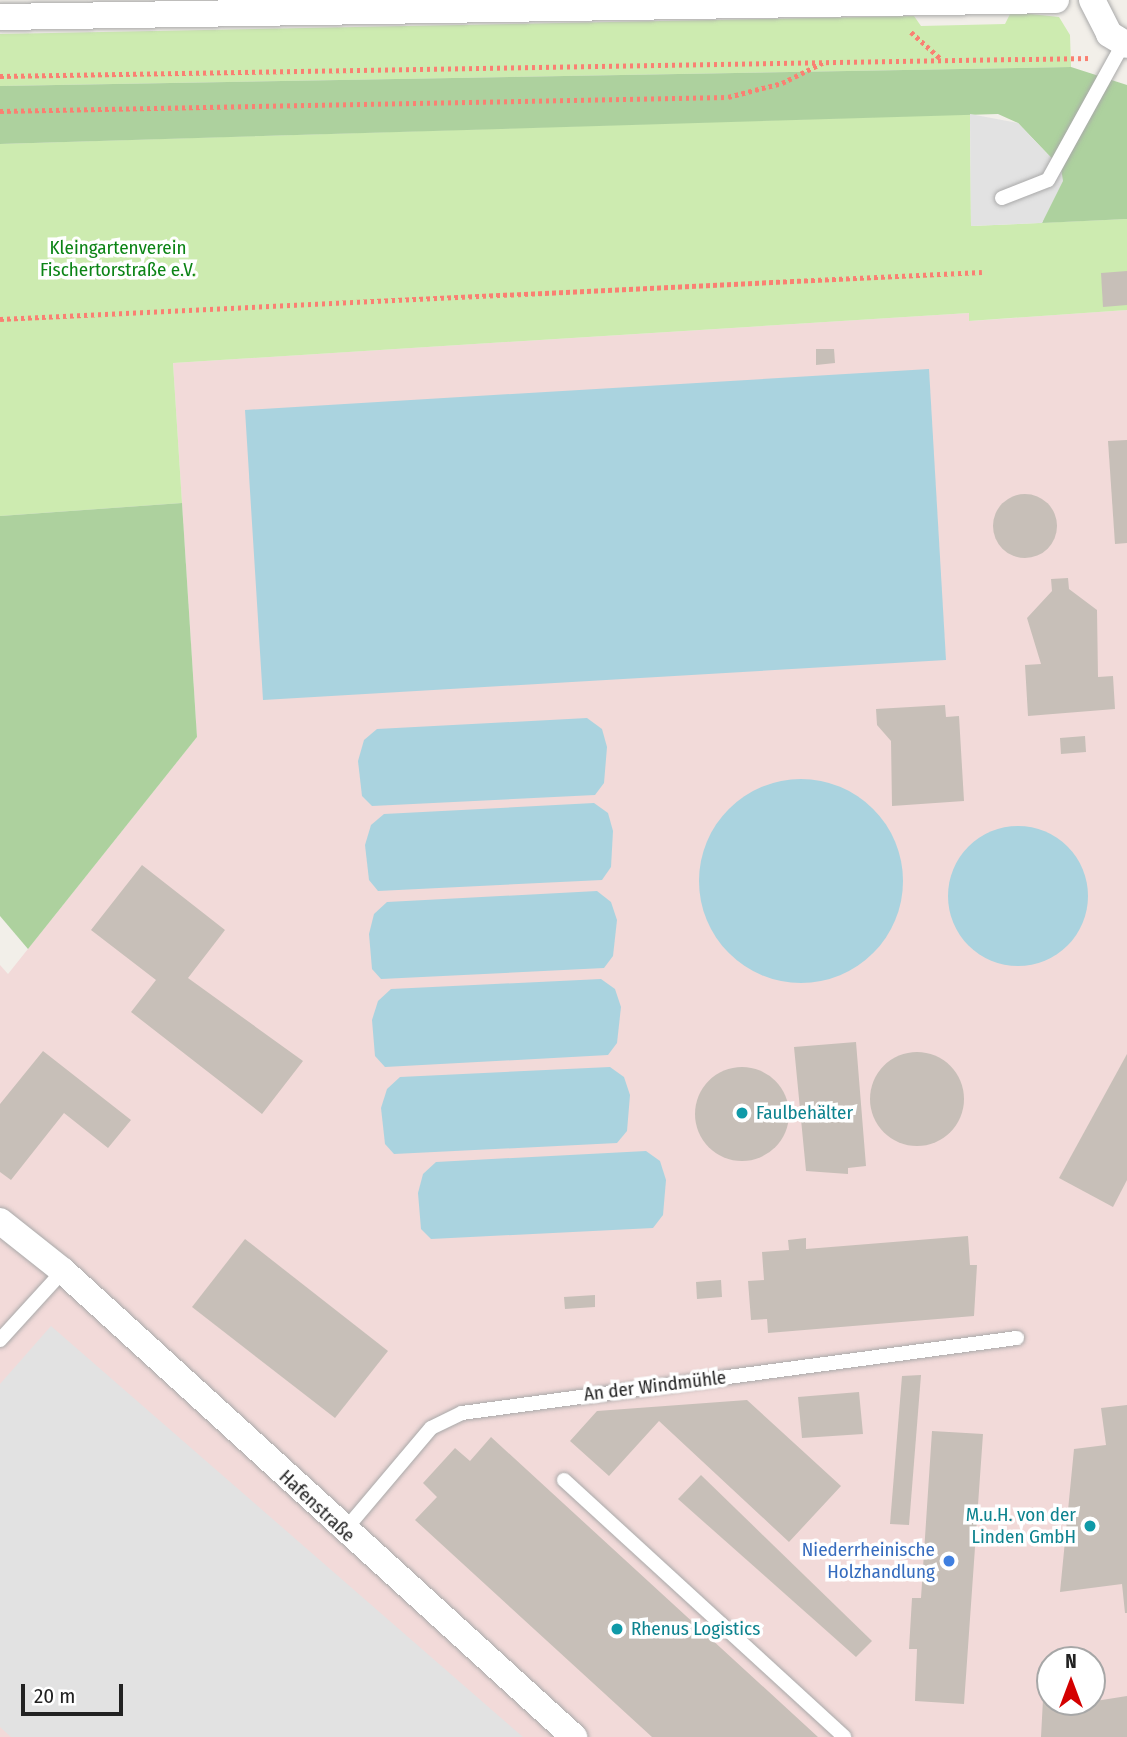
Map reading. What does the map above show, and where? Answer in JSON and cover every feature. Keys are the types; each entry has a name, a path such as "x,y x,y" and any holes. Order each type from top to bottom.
{"street":[{"path":"0,17 1056,0"},
{"path":"1092,0 1098,20 1125,44"},
{"name":"Hafenstraße","path":"0,1221 63,1270 344,1531 574,1737"}],"lane":[{"path":"1002,198 1048,180 1125,44"},
{"path":"0,1340 63,1270"},
{"name":"An der Windmühle","path":"344,1531 431,1428 463,1413 1017,1338"},
{"path":"564,1480 844,1737"}],"path":[{"path":"0,76 1079,55 1111,69"},
{"path":"0,111 728,97 782,83 825,61"},
{"path":"0,319 982,272"}],"shaded area":[{"path":"970,114 1018,123 1061,168 1063,181 1042,223 971,226"},
{"path":"1127,310 1127,1737 0,1737 0,965 8,974 197,737 173,363 969,313 970,321"},
{"path":"51,1326 523,1737 11,1737 0,1727 0,1384"}],"green space":[{"path":"1011,12 1059,17 1070,35 1071,67 0,86 0,34 914,16 921,26 1005,24"},
{"path":"1071,67 1127,85 1127,219 1042,223 1061,168 1018,123 998,114 0,144 0,86"},
{"name":"Kleingartenverein Fischertorstraße e.V.","path":"970,114 971,226 1127,219 1127,310 969,321 969,313 173,363 182,503 0,516 0,144"},
{"path":"182,503 197,737 28,949 0,916 0,516"}],"water":[{"path":"929,369 946,660 263,700 245,410"},
{"path":"587,718 602,729 607,747 604,783 595,795 372,806 362,796 358,761 364,740 377,729"},
{"path":"801,779 840,787 858,796 873,809 886,824 895,842 903,881 895,920 886,938 873,953 858,966 840,975 801,983 762,975 744,966 729,953 716,938 707,920 699,881 707,842 716,824 729,809 744,796 762,787"},
{"path":"594,803 608,813 613,831 611,867 602,880 378,891 369,880 365,845 371,825 384,814"},
{"path":"1018,826 1045,831 1068,846 1083,869 1088,896 1083,923 1068,946 1045,961 1018,966 991,961 968,946 953,923 948,896 953,869 968,846 991,831"},
{"path":"597,891 611,902 617,920 613,956 604,968 381,979 372,969 369,934 374,914 387,902"},
{"path":"601,979 615,989 621,1007 617,1043 608,1055 385,1067 375,1056 372,1020 378,1001 391,989"},
{"path":"610,1067 624,1077 630,1095 627,1131 617,1143 394,1154 385,1144 381,1108 387,1089 400,1077"},
{"path":"646,1151 660,1161 666,1180 663,1215 653,1228 431,1239 421,1229 418,1193 423,1174 436,1162"}],"building":[{"path":"1127,271 1127,305 1103,307 1101,273"},
{"path":"816,349 834,349 835,363 816,365"},
{"path":"1127,440 1127,543 1115,544 1108,441"},
{"path":"1025,494 1043,500 1051,508 1057,526 1051,544 1043,552 1025,558 1007,552 999,544 993,526 999,508 1007,500"},
{"path":"1068,578 1069,589 1097,610 1098,677 1113,676 1115,709 1028,716 1025,665 1041,664 1027,618 1052,591 1051,579"},
{"path":"945,705 946,717 959,716 964,801 892,806 891,741 877,725 876,709"},
{"path":"1085,736 1086,752 1061,754 1060,738"},
{"path":"142,865 225,930 188,978 303,1061 262,1114 131,1012 156,980 91,930"},
{"path":"856,1042 866,1166 848,1168 848,1174 806,1171 794,1047"},
{"path":"43,1051 131,1120 108,1148 64,1113 11,1180 0,1172 0,1104"},
{"name":"Faulbehälter","path":"908,1052 926,1052 951,1065 961,1081 964,1099 961,1117 951,1133 926,1146 908,1146 883,1133 870,1108 870,1090 883,1065"},
{"path":"1127,1054 1127,1180 1113,1207 1059,1178"},
{"name":"Faulbehälter","path":"733,1067 751,1067 776,1080 786,1096 789,1114 786,1132 776,1148 751,1161 733,1161 708,1148 695,1123 695,1105 708,1080"},
{"path":"968,1236 970,1265 977,1265 974,1316 768,1333 767,1319 751,1320 748,1281 764,1280 762,1252 789,1250 788,1240 806,1238 806,1249"},
{"path":"245,1239 388,1351 335,1418 192,1307"},
{"path":"721,1280 722,1297 697,1299 696,1282"},
{"path":"595,1295 595,1307 565,1309 564,1297"},
{"path":"921,1375 909,1525 890,1524 902,1376"},
{"path":"859,1392 863,1434 802,1438 798,1397"},
{"path":"747,1400 841,1486 789,1542 659,1421 609,1476 570,1441 597,1411"},
{"name":"M.u.H. von der Linden GmbH","path":"1127,1405 1125,1613 1122,1584 1060,1592 1074,1449 1106,1445 1101,1408"},
{"path":"932,1431 983,1434 964,1704 915,1701 917,1649 909,1649 912,1598 921,1598"},
{"name":"Rhenus Logistics","path":"491,1437 818,1737 652,1737 415,1520 437,1497 423,1483 455,1448 470,1461"},
{"path":"701,1475 872,1641 856,1657 678,1499"},
{"path":"1127,1696 1127,1737 1041,1737 1042,1716 1106,1716 1106,1699"}],"place":[{"name":"Faulbehälter","path":"742,1113"},
{"name":"M.u.H. von der Linden GmbH","path":"1090,1526"},
{"name":"Niederrheinische Holzhandlung","path":"949,1561"},
{"name":"Rhenus Logistics","path":"617,1629"}]}
